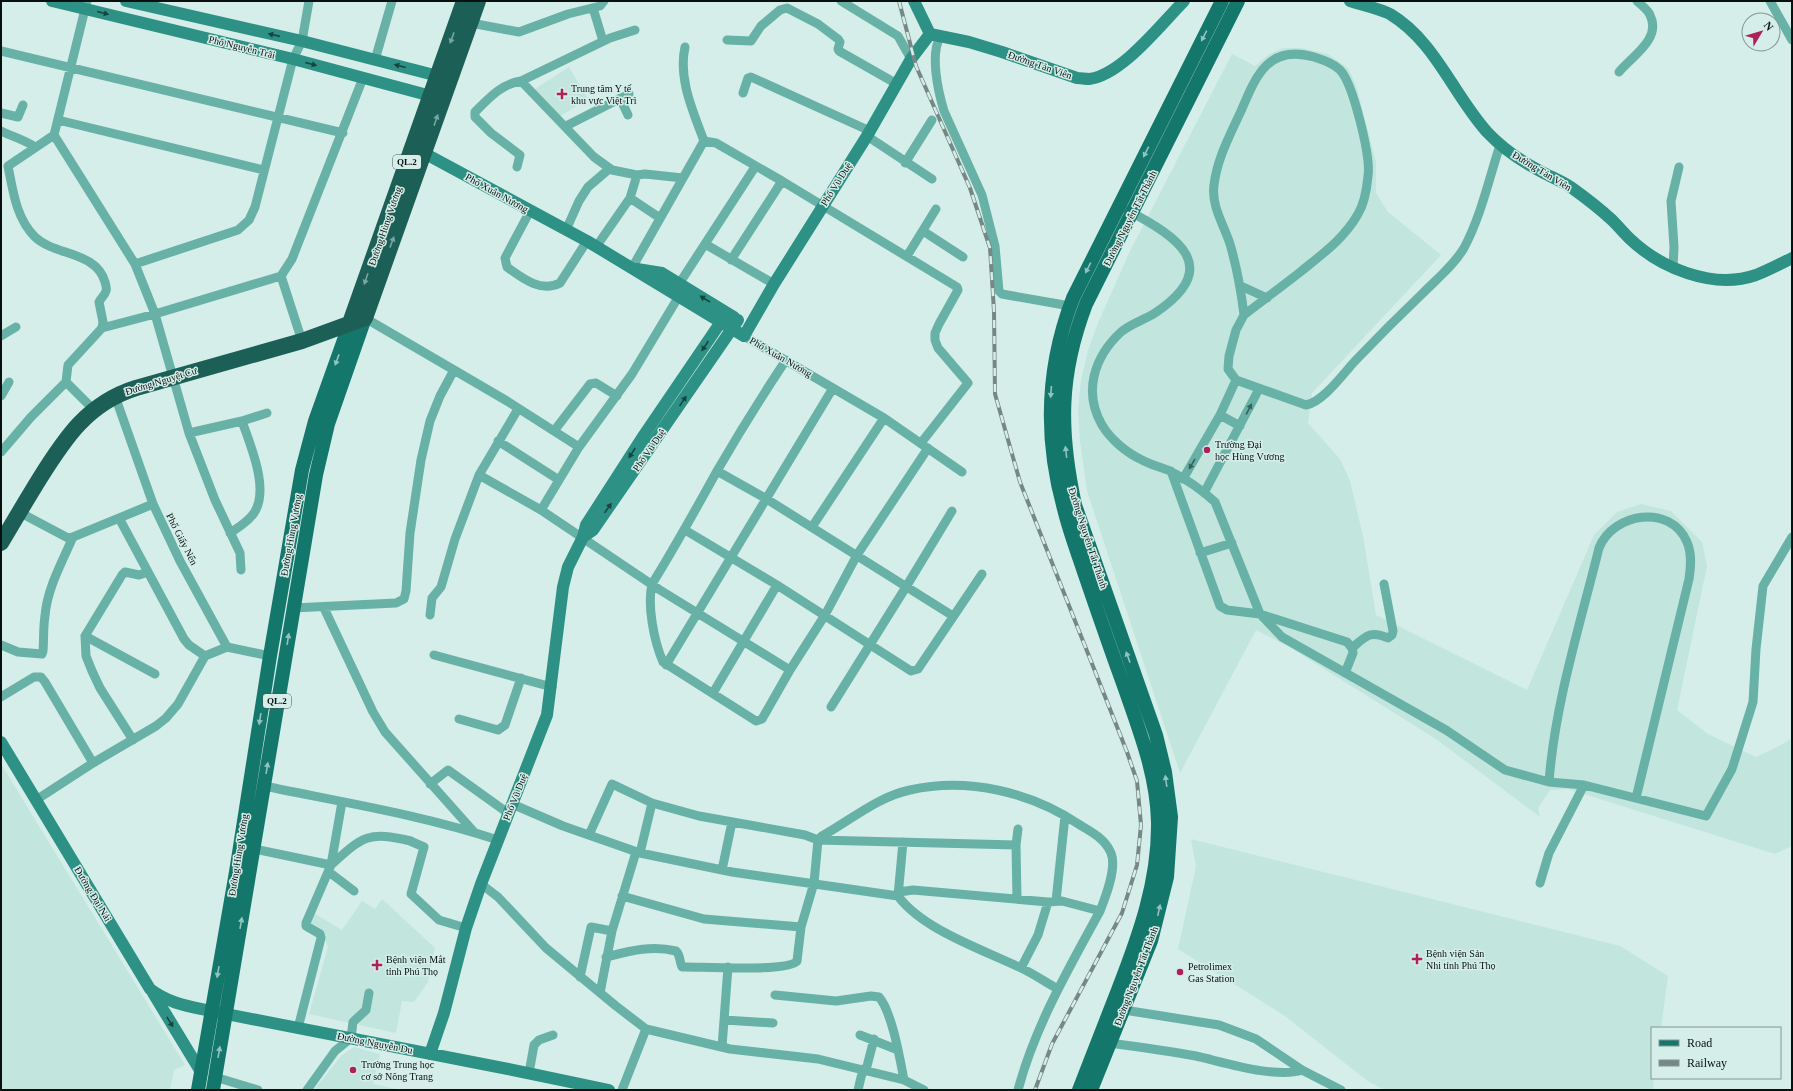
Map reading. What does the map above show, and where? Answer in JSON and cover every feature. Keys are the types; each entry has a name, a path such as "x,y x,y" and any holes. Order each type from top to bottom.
{"highway":[{"name":"Đường Hùng Vương","path":"358,321 424,153 471,23 465,2"},
{"name":"Đường Hùng Vương","path":"358,321 431,96 465,2"},
{"name":"Đường Nguyệt Cư","path":"1,543 58,449 72,431 94,410 115,396 173,377 302,341 358,321"}],"main road":[{"name":"Đường Nguyễn Tất Thành","path":"1085,1089 1110,1043 1151,941 1158,918 1168,870 1171,817 1165,772 1156,735 1075,505 1062,476 1050,429 1051,391 1056,354 1063,324 1070,306 1222,1"},
{"name":"Đường Nguyễn Tất Thành","path":"1085,1089 1141,928 1154,874 1158,821 1152,774 1143,738 1111,650 1064,510 1062,476 1064,395 1068,364 1075,337 1093,290 1133,213 1238,1"},
{"name":"Đường Hùng Vương","path":"214,1083 316,475 328,424 358,321"},
{"name":"Đường Hùng Vương","path":"198,1090 236,872 269,662 302,470 315,421 358,321"},
{"path":"269,662 282,671"}],"street":[{"name":"Phố Nguyễn Trãi","path":"52,1 86,5 431,96"},
{"name":"Phố Nguyễn Trãi","path":"126,1 302,41 438,76"},
{"path":"135,264 238,230 249,220 255,207 292,59 302,41 309,1"},
{"path":"375,60 392,1"},
{"path":"471,23 519,32 568,14 600,6 604,1"},
{"path":"841,1 898,36 911,59"},
{"path":"914,1 935,35 940,97 944,111 982,195 992,235 999,291 1002,294 1070,306"},
{"name":"Đường Tản Viên","path":"935,35 969,42 1077,78 1089,79 1101,75 1129,58 1184,1"},
{"name":"Đường Tản Viên","path":"1350,1 1364,3 1388,13 1402,22 1422,41 1464,103 1500,145 1540,171 1564,182 1613,221 1629,239 1658,260 1673,267 1709,279 1736,279 1755,275 1792,258"},
{"path":"1618,72 1642,49 1651,37 1653,25 1650,14 1637,1"},
{"path":"1770,1 1792,40"},
{"path":"727,40 751,41 761,26 788,4 838,39 840,42 838,49 839,51 897,84"},
{"path":"86,5 54,135 5,165 17,208 24,222 36,238 90,262 98,268 107,288 99,302 103,322 102,328"},
{"path":"593,8 603,41"},
{"path":"517,167 520,155 475,117 475,112 498,90 511,82 521,81 603,41 635,30"},
{"name":"Phố Vũ Duệ","path":"747,332 774,284 868,133 911,59 935,35"},
{"path":"632,268 704,141 687,93 683,57 685,47"},
{"path":"1,51 343,133"},
{"path":"1244,314 1241,286 1230,244 1214,200 1214,184 1223,152 1254,81 1271,61 1288,54 1301,54 1328,62 1340,70 1349,85 1368,152 1369,175 1359,212 1346,232 1326,251 1267,298 1244,314 1236,330 1229,356 1228,370 1236,380 1259,389 1306,405 1312,404 1322,396 1368,347 1454,262 1464,248 1478,215 1500,145"},
{"path":"743,93 748,78 751,77 868,133 905,163 932,179"},
{"path":"1,452 31,417 66,382 68,365 102,328 155,314 281,276 292,259 343,133 363,78"},
{"path":"521,81 566,126 594,157 609,168 622,173 636,175 644,174 683,178"},
{"path":"566,126 629,94"},
{"path":"620,98 628,115"},
{"path":"1,113 18,117 23,104"},
{"path":"58,120 264,170"},
{"path":"905,163 932,120"},
{"path":"1,131 10,136 22,139 35,147"},
{"path":"54,135 135,264 155,314 189,433 215,500 240,553 241,570"},
{"path":"704,141 716,143 782,181 957,287 958,290 935,333 935,340 938,348 968,383 925,446 857,555 825,615 759,721 756,721 666,665 661,657 651,618 650,594 652,584 685,530 717,471 786,360"},
{"name":"Phố Xuân Nương","path":"424,153 592,244 679,296 730,321"},
{"path":"1673,267 1674,247 1672,201 1678,166"},
{"path":"679,284 756,167"},
{"path":"566,230 579,201 588,188 609,168"},
{"path":"530,211 505,258 507,267 527,282 554,286 560,282 630,198 636,175"},
{"path":"731,260 782,181"},
{"path":"630,198 660,218"},
{"path":"1119,206 1133,213 1177,241 1185,251 1190,263 1187,280 1179,292 1156,312 1121,332 1104,350 1095,368 1093,388 1095,410 1103,426 1117,443 1141,460 1171,471 1215,502 1260,614 1282,637 1446,730 1505,770 1549,782 1584,785 1706,816 1732,769 1753,702 1757,635 1763,586 1774,564 1792,536"},
{"path":"907,256 936,209"},
{"path":"923,231 963,257"},
{"path":"705,244 774,284"},
{"name":"Phố Xuân Nương","path":"632,268 656,271 679,284 786,360 884,418 962,472"},
{"path":"281,276 302,341"},
{"path":"1241,286 1267,298"},
{"path":"541,510 579,447 617,396 679,296"},
{"path":"358,321 454,370 518,408 579,447"},
{"name":"Phố Vũ Duệ","path":"430,1054 444,1013 466,928 481,884 545,722 550,705 563,587 568,567 583,537 597,523 730,321"},
{"path":"1,336 16,327"},
{"path":"293,608 324,608 396,603 404,598 406,591 410,533 421,460 430,421 440,396 454,370"},
{"path":"1183,479 1220,415 1236,380"},
{"path":"1,396 9,382"},
{"path":"66,382 94,410"},
{"path":"554,431 590,384 596,383 617,396"},
{"path":"666,665 730,556 833,388"},
{"path":"1204,493 1259,389"},
{"name":"Phố Giấy Nến","path":"115,396 152,504 180,561 227,646"},
{"path":"430,614 432,598 442,587 455,539 479,475 518,408"},
{"path":"189,433 242,421 266,413"},
{"path":"1220,415 1240,426"},
{"path":"812,527 884,418"},
{"path":"230,533 247,522 255,512 260,482 257,465 242,421"},
{"path":"498,441 560,480"},
{"path":"717,471 765,498 953,616"},
{"path":"1171,471 1220,606 1227,610 1260,614 1347,642 1352,648 1353,653 1345,673"},
{"path":"479,475 541,510 660,590 744,640 790,670"},
{"path":"19,512 63,537 73,537 152,504"},
{"path":"831,707 952,511"},
{"path":"1549,782 1550,764 1564,690 1600,543 1608,532 1630,519 1655,517 1669,521 1679,530 1687,542 1691,559 1689,579 1636,798"},
{"path":"119,518 184,639 189,645 206,656"},
{"path":"685,530 777,585 911,671 916,670 982,574"},
{"path":"1,645 18,652 42,654 45,615 48,599 73,537"},
{"path":"1200,553 1232,543"},
{"path":"133,740 100,688 92,671 86,656 85,636 122,574 125,572 139,575 148,572"},
{"path":"1352,648 1366,636 1372,634 1376,633 1388,638 1392,635 1393,631 1384,584"},
{"path":"713,693 777,585"},
{"path":"324,608 385,732 474,832"},
{"path":"85,636 155,674"},
{"path":"36,800 93,763 156,726 176,707 206,656 227,646 269,662"},
{"path":"434,655 552,687"},
{"path":"1,697 34,676 41,677 93,763"},
{"path":"459,719 498,730 502,729 505,725 521,678"},
{"name":"Đường Đại Nải","path":"1,742 150,989 165,1000 174,1004 211,1011"},
{"path":"430,784 448,770 510,808 638,853 722,870 899,894 913,890 1052,901 1100,911"},
{"path":"589,835 612,784 652,803 699,816 805,835 818,840 1016,845"},
{"path":"1540,883 1549,852 1584,785"},
{"path":"264,786 474,832 498,840"},
{"path":"818,840 877,802 897,794 929,787 956,786 1010,792 1035,801 1065,816 1102,839 1111,853 1112,862 1108,891 1100,911 1058,989 1027,1059 1018,1090"},
{"path":"298,1028 321,938 320,934 306,926 306,923 330,868 342,802"},
{"path":"600,993 612,931 622,896 638,853 652,803"},
{"path":"1021,968 1038,935 1052,901 1065,816"},
{"path":"722,870 732,822"},
{"path":"1017,899 1016,845 1018,829"},
{"path":"330,868 355,843 373,836 411,841 424,847 411,894 440,920 466,928"},
{"path":"606,957 641,948 665,948 678,953 682,966 759,968 794,964 797,961 801,927 814,883 818,840"},
{"path":"903,842 899,894 905,906 930,923 973,948 1021,968 1058,989"},
{"path":"254,849 330,868 354,891"},
{"path":"481,884 498,897 535,938 580,977 646,1029 722,1047 818,1059 865,1069 904,1080 924,1090"},
{"path":"622,896 704,919 801,927"},
{"path":"580,977 591,927 612,931"},
{"path":"722,1047 728,967"},
{"path":"150,989 201,1072"},
{"path":"308,1090 335,1051 351,1038 353,1022 366,1010 370,993"},
{"path":"775,995 836,1001 877,995 885,1006 898,1050 904,1080"},
{"path":"1124,1010 1219,1025 1256,1039 1302,1070 1341,1090"},
{"path":"211,1011 240,1017"},
{"path":"226,1014 240,1017"},
{"name":"Đường Nguyễn Du","path":"240,1017 609,1090"},
{"path":"724,1020 772,1023"},
{"path":"622,1090 646,1029"},
{"path":"529,1073 536,1042 553,1035"},
{"path":"860,1035 874,1039 898,1050"},
{"path":"858,1090 874,1039"},
{"path":"1110,1043 1195,1056 1270,1072 1296,1072 1302,1070"},
{"path":"214,1083 258,1090"}],"shaded area":[{"name":"Trường Đại học Hùng Vương","path":"1283,48 1302,48 1328,54 1348,68 1356,85 1376,162 1376,193 1388,212 1441,255 1312,393 1308,423 1340,459 1350,481 1363,536 1376,615 1527,690 1594,535 1617,512 1641,504 1671,511 1702,542 1707,566 1677,710 1708,734 1756,757 1792,738 1792,846 1775,854 1568,789 1550,790 1538,808 1540,817 1436,739 1289,647 1256,630 1180,773 1087,491 1080,441 1078,411 1081,380 1088,350 1098,323 1130,251 1232,54 1255,66 1268,55"},
{"name":"Trung tâm Y tế khu vực Việt Trì","path":"569,67 588,99 560,116 535,89"},
{"path":"1,764 185,1065 174,1070 170,1090 1,1090"},
{"name":"Bệnh viện Sản Nhi tỉnh Phú Thọ","path":"1191,839 1620,946 1668,976 1661,1027 1651,1027 1651,1079 1654,1079 1653,1090 1385,1090 1369,1082 1285,1016 1178,949 1196,866"},
{"name":"Bệnh viện Mắt tỉnh Phú Thọ","path":"382,899 435,948 428,982 414,1002 402,1001 396,1033 309,1014 328,947 325,938 309,923 312,912 342,930 362,901 375,909"},
{"name":"Trường Trung học cơ sở Nông Trang","path":"354,1047 380,1054 373,1084 400,1090 314,1090 341,1056"}],"railway":[{"path":"899,1 916,66 970,188 990,248 994,311 995,394 1020,482 1127,752 1137,781 1141,825 1137,865 1122,913 1052,1044 1035,1090"}],"place":[{"name":"Trung tâm Y tế khu vực Việt Trì","path":"562,94"},
{"name":"Trường Đại học Hùng Vương","path":"1207,450"},
{"name":"Bệnh viện Sản Nhi tỉnh Phú Thọ","path":"1417,959"},
{"name":"Bệnh viện Mắt tỉnh Phú Thọ","path":"377,965"},
{"name":"Petrolimex Gas Station","path":"1180,972"},
{"name":"Trường Trung học cơ sở Nông Trang","path":"353,1070"}]}
